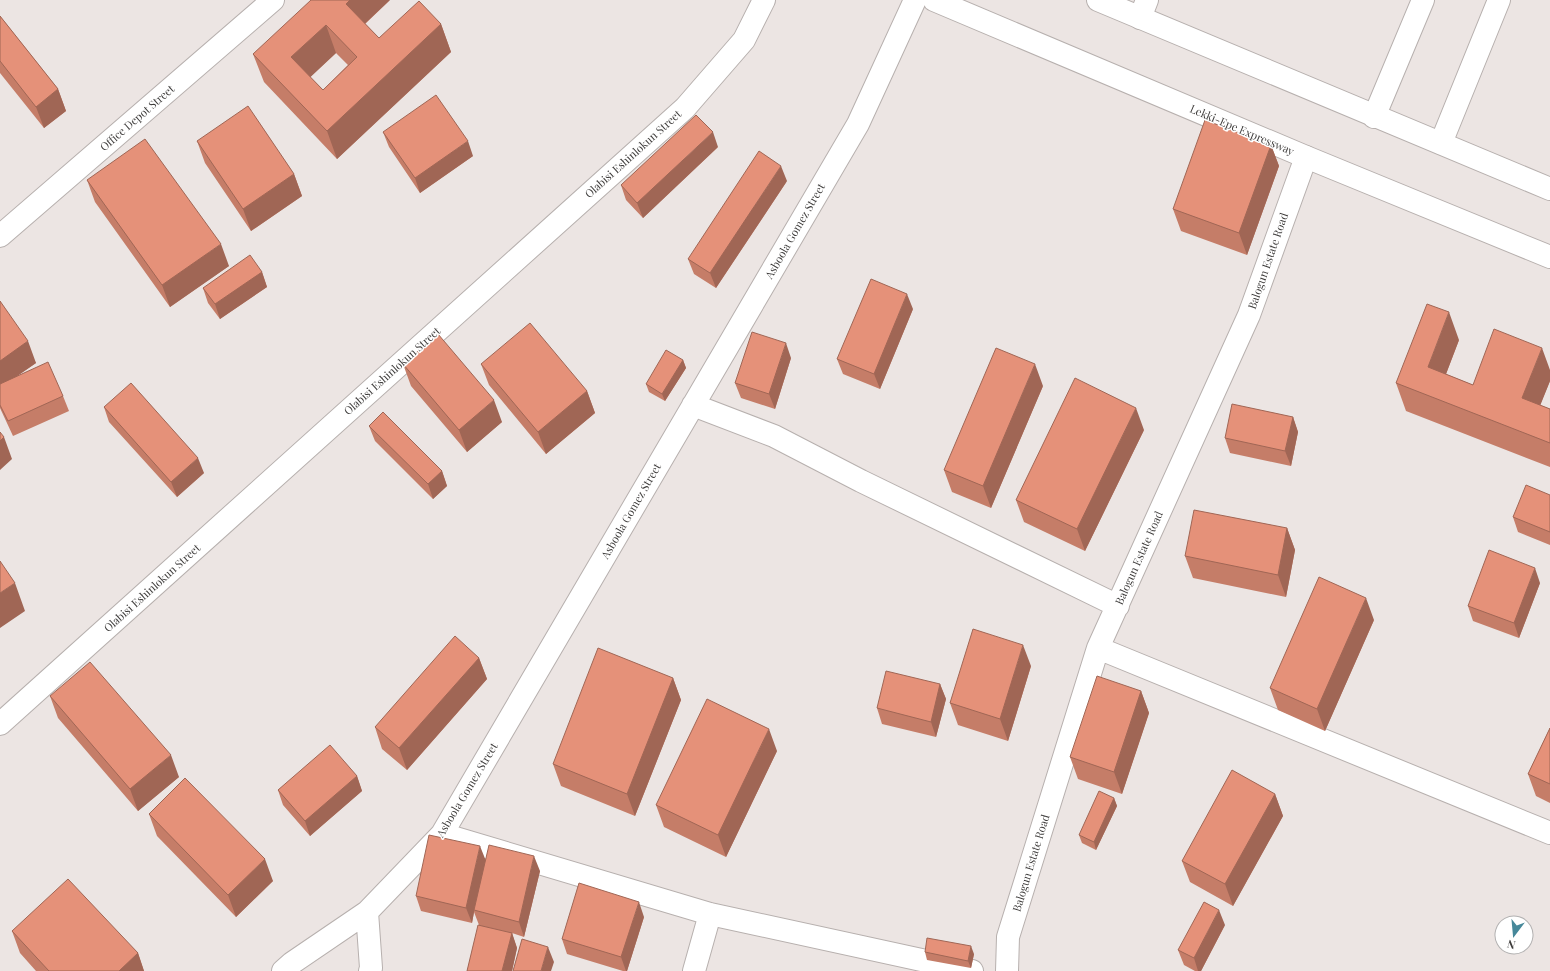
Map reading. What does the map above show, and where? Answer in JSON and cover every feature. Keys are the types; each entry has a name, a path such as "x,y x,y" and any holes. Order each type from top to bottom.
{"main road":[{"name":"Office Depot Street","path":"0,236 273,0"},
{"name":"Olabisi Eshinlokun Street","path":"0,724 685,108 744,40 764,0"},
{"name":"Asboola Gomez Street","path":"283,971 292,963 367,912 442,834 858,124 915,0"},
{"name":"Lekki-Epe Expressway","path":"934,0 1306,157 1550,257"},
{"path":"1098,0 1144,9 1374,117 1441,143 1550,189"},
{"path":"1374,117 1423,0"},
{"path":"1441,143 1499,0"},
{"name":"Balogun Estate Road","path":"1007,971 1008,937 1098,648 1249,315 1306,157"},
{"path":"693,405 774,436 861,481 1118,606"},
{"path":"1098,648 1550,833"},
{"path":"442,834 710,914 972,971"},
{"path":"367,912 370,971"},
{"path":"694,971 710,914"}],"building":[{"path":"311,0 350,0 346,4 379,38 419,1 441,24 327,131 253,54","holes":["326,25 357,57 323,90 291,57"]},
{"path":"0,16 58,89 36,107 0,61"},
{"path":"436,95 468,141 415,178 383,132"},
{"path":"248,106 294,174 243,209 197,141"},
{"path":"696,115 713,132 637,203 621,185"},
{"path":"1205,120 1271,145 1239,233 1173,209"},
{"path":"145,139 221,244 162,285 87,180"},
{"path":"759,151 781,166 710,273 688,259"},
{"path":"250,255 262,272 215,304 203,288"},
{"path":"871,279 907,294 874,374 837,359"},
{"path":"0,301 28,341 0,361"},
{"path":"1427,304 1449,312 1428,367 1473,385 1494,329 1542,348 1522,398 1550,409 1550,443 1396,383"},
{"path":"530,323 587,391 538,432 481,364"},
{"path":"752,332 786,343 769,394 735,383"},
{"path":"438,334 494,400 459,430 403,364"},
{"path":"996,348 1035,364 983,486 944,470"},
{"path":"666,350 683,360 662,394 646,384"},
{"path":"48,362 63,396 8,421 0,405 0,384"},
{"path":"1075,378 1136,408 1077,529 1016,500"},
{"path":"131,383 198,458 171,482 104,407"},
{"path":"1232,404 1293,417 1285,451 1225,438"},
{"path":"383,412 442,471 428,484 369,426"},
{"path":"0,432 4,437 0,441"},
{"path":"1526,485 1550,495 1550,532 1513,517"},
{"path":"1194,510 1287,528 1278,575 1185,556"},
{"path":"1489,550 1535,568 1514,623 1468,606"},
{"path":"0,561 15,583 0,593"},
{"path":"1319,577 1366,598 1317,709 1270,688"},
{"path":"973,629 1023,645 1000,719 950,703"},
{"path":"455,636 479,658 399,748 375,727"},
{"path":"598,648 673,678 627,794 553,764"},
{"path":"90,662 171,755 130,789 50,696"},
{"path":"886,671 940,684 931,722 877,708"},
{"path":"1097,676 1141,691 1114,772 1070,757"},
{"path":"707,699 769,729 718,835 656,805"},
{"path":"1550,728 1550,784 1528,774"},
{"path":"330,745 357,776 305,821 278,790"},
{"path":"1232,770 1275,794 1225,884 1182,861"},
{"path":"185,778 265,859 228,895 149,814"},
{"path":"1099,791 1114,798 1094,842 1079,835"},
{"path":"429,835 480,846 466,908 416,896"},
{"path":"489,845 534,856 519,922 474,910"},
{"path":"68,879 138,953 119,971 49,971 12,931"},
{"path":"579,883 639,902 621,957 562,939"},
{"path":"1204,902 1219,910 1194,958 1178,950"},
{"path":"478,925 512,933 502,971 467,971"},
{"path":"927,938 971,946 968,961 925,952"},
{"path":"522,939 548,947 541,971 513,971"}]}
